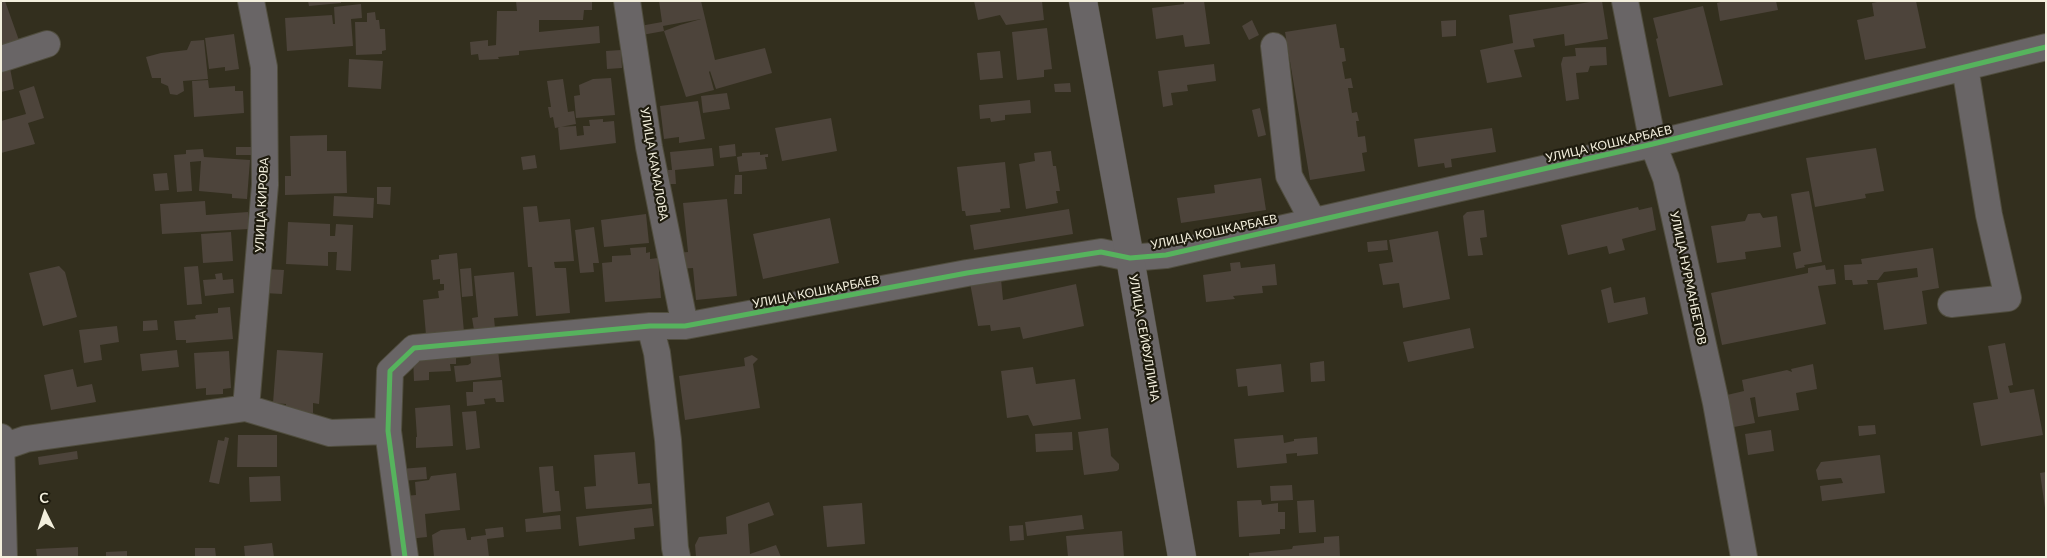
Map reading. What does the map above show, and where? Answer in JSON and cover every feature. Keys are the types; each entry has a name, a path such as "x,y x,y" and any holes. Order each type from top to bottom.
{"street":[{"name":"УЛИЦА КИРОВА","path":"246,408 265,185 264,67 252,1"},
{"name":"УЛИЦА КАМАЛОВА","path":"627,1 649,146 685,326"},
{"name":"УЛИЦА СЕЙФУЛЛИНА","path":"1083,1 1182,557"},
{"name":"УЛИЦА НУРМАНБЕТОВ","path":"1625,1 1653,144 1666,178 1716,403 1744,557"},
{"path":"1,59 47,44"},
{"path":"1274,46 1289,176 1313,221"},
{"name":"УЛИЦА КОШКАРБАЕВ","path":"406,557 388,431 390,371 414,348 650,326 685,326 967,273 1101,252 1130,258 1166,255 1653,144 2046,47"},
{"path":"1951,304 2008,298 1989,216 1965,67"},
{"path":"650,326 658,353 668,440 677,557"},
{"path":"4,557 2,442 246,408 330,433 388,431"}],"building":[{"path":"1,1 5,1 21,46 1,52"},
{"path":"308,1 341,1 341,3 309,6"},
{"path":"516,1 592,1 592,10 584,10 583,20 539,20 539,32 599,26 600,43 519,51 519,55 498,57 499,59 479,60 478,54 471,55 470,42 488,40 488,46 496,45 497,11 517,11"},
{"path":"659,1 701,1 715,60 765,48 772,73 716,89 710,71 714,90 686,97 664,31 642,35 640,26 662,22","holes":["701,19 664,31 663,26"]},
{"path":"974,1 1042,1 1044,20 1006,25 1000,15 978,20"},
{"path":"1184,1 1204,1 1210,44 1185,47 1183,35 1156,39 1152,8 1184,4"},
{"path":"1602,1 1608,39 1565,46 1564,34 1533,39 1535,47 1514,50 1522,77 1487,83 1480,50 1513,43 1509,15"},
{"path":"1724,1 1776,1 1778,10 1720,21 1717,3"},
{"path":"1882,1 1916,1 1926,48 1865,60 1857,20 1874,16 1872,3"},
{"path":"361,4 362,18 351,19 353,46 287,51 285,18 332,15 333,24 335,24 334,7"},
{"path":"1703,6 1723,85 1669,97 1653,18"},
{"path":"375,12 376,20 379,20 380,29 385,29 386,50 382,51 382,54 356,55 355,22 367,22 367,13"},
{"path":"1252,20 1259,35 1249,40 1242,26"},
{"path":"1456,20 1456,36 1442,37 1441,21"},
{"path":"1336,24 1340,48 1344,48 1346,61 1342,62 1345,79 1351,78 1353,88 1348,88 1352,113 1357,112 1359,121 1356,121 1358,137 1365,136 1367,152 1362,153 1365,171 1310,180 1285,32"},
{"path":"1047,28 1052,69 1044,70 1044,77 1017,80 1012,32"},
{"path":"234,34 239,69 225,71 225,67 209,69 205,38"},
{"path":"204,40 208,79 183,81 184,91 177,95 170,94 168,86 161,83 161,78 152,78 146,57 187,50 191,41"},
{"path":"1606,47 1607,65 1590,66 1588,72 1576,73 1579,99 1566,101 1561,64 1563,57 1576,56 1575,48"},
{"path":"621,50 622,68 607,69 606,51"},
{"path":"1000,51 1003,78 980,80 977,53"},
{"path":"349,59 383,61 381,89 348,87"},
{"path":"1214,64 1216,81 1187,85 1188,91 1171,93 1173,105 1163,107 1158,71"},
{"path":"10,68 14,89 1,92 1,70"},
{"path":"611,78 615,115 576,118 574,96 580,95 579,85 593,79"},
{"path":"563,79 568,112 574,111 576,124 555,128 553,117 550,118 548,107 551,107 547,81"},
{"path":"208,80 209,88 235,86 235,91 243,91 244,113 194,117 192,81"},
{"path":"1070,83 1071,92 1055,92 1054,84"},
{"path":"34,86 44,118 28,123 35,144 1,153 1,121 26,114 19,91"},
{"path":"727,93 730,109 703,113 701,96"},
{"path":"1030,100 1031,113 1005,115 1005,120 991,122 990,118 980,119 979,105"},
{"path":"698,101 705,139 679,143 679,137 664,139 660,106"},
{"path":"1260,108 1266,135 1258,137 1252,110"},
{"path":"831,118 837,151 782,161 775,128"},
{"path":"603,119 603,122 614,121 616,143 560,150 558,127 576,126 577,136 584,135 583,126 590,126 589,120"},
{"path":"1492,128 1496,152 1451,159 1452,167 1445,168 1444,163 1418,167 1414,139"},
{"path":"327,135 327,151 346,151 347,193 285,195 285,176 291,176 290,136"},
{"path":"735,144 736,156 720,158 719,146"},
{"path":"236,147 251,147 251,155 236,155"},
{"path":"712,148 714,166 675,170 676,184 664,184 662,170 672,170 670,152"},
{"path":"1876,148 1884,191 1865,194 1866,198 1815,207 1806,158"},
{"path":"203,149 204,157 250,160 247,199 232,198 232,194 199,191 201,161 190,162 192,191 177,192 174,155 186,154 186,150"},
{"path":"1051,151 1053,166 1056,166 1060,191 1056,191 1058,203 1026,209 1019,164 1035,161 1034,153"},
{"path":"760,152 760,155 768,154 768,157 765,157 767,169 739,172 737,157 742,156 742,153"},
{"path":"535,155 537,168 523,170 521,157"},
{"path":"1005,162 1010,208 1000,209 1001,212 966,216 965,211 962,211 957,167"},
{"path":"167,173 169,190 155,191 153,174"},
{"path":"735,175 742,175 742,194 734,194"},
{"path":"1261,178 1266,210 1181,223 1177,198 1215,193 1214,185"},
{"path":"377,187 391,187 390,205 377,204"},
{"path":"1809,191 1822,262 1804,265 1805,267 1796,269 1793,253 1801,251 1791,194"},
{"path":"334,196 374,198 373,218 333,216"},
{"path":"727,199 737,296 696,300 693,268 677,269 675,253 688,252 683,203"},
{"path":"205,201 206,215 248,212 249,229 162,234 160,204"},
{"path":"537,206 539,222 570,219 574,261 554,262 555,268 566,268 570,313 536,316 532,267 528,267 523,207"},
{"path":"1638,207 1639,210 1652,207 1656,230 1622,239 1625,250 1609,254 1607,246 1568,255 1561,225"},
{"path":"1069,209 1073,234 974,250 970,225"},
{"path":"1484,210 1487,237 1480,238 1483,255 1468,256 1463,216 1467,212"},
{"path":"1760,213 1763,218 1777,216 1781,247 1745,252 1746,259 1717,263 1711,226 1745,221 1748,214"},
{"path":"646,214 649,243 604,247 601,220"},
{"path":"830,218 839,263 763,279 753,234"},
{"path":"288,222 330,224 330,236 335,236 336,224 353,225 351,271 336,270 337,252 328,252 328,266 286,264"},
{"path":"594,227 599,263 593,263 594,272 580,273 575,230"},
{"path":"1438,231 1450,299 1403,308 1399,283 1383,285 1379,264 1393,262 1389,240"},
{"path":"231,232 233,261 203,263 201,234"},
{"path":"1387,240 1388,250 1368,252 1367,242"},
{"path":"646,247 646,253 650,252 650,259 658,258 661,298 605,302 602,263 612,262 612,256 631,255 630,248"},
{"path":"1933,248 1939,288 1922,291 1927,324 1884,330 1877,283 1918,277 1917,268 1884,272 1878,280 1867,280 1868,284 1853,285 1852,280 1845,280 1844,265 1862,264 1861,259"},
{"path":"457,253 464,332 426,335 423,300 439,298 438,291 444,290 444,284 440,284 440,279 433,280 431,260 439,259 439,255"},
{"path":"1240,262 1241,268 1275,264 1277,285 1262,286 1263,293 1233,296 1235,299 1206,302 1203,275 1231,271 1230,263"},
{"path":"1825,265 1826,270 1834,269 1836,284 1818,286 1826,324 1722,345 1711,293 1808,273 1808,268"},
{"path":"59,266 65,272 77,317 43,326 29,273"},
{"path":"198,266 202,304 187,305 184,267"},
{"path":"471,268 473,296 462,297 460,269"},
{"path":"266,269 284,270 282,294 264,293"},
{"path":"514,272 518,316 494,318 495,328 474,330 472,318 478,317 474,276"},
{"path":"222,273 223,280 233,279 234,293 205,296 203,280 216,279 215,274"},
{"path":"1001,279 1003,300 1076,284 1084,326 1023,339 1020,327 991,331 990,325 978,326 970,283"},
{"path":"1611,287 1614,303 1645,297 1648,314 1608,323 1601,290"},
{"path":"230,307 233,339 186,343 186,340 176,340 174,321 196,319 196,315 218,313 218,308"},
{"path":"157,320 158,330 143,331 143,321"},
{"path":"117,326 119,342 100,345 102,360 84,363 79,330"},
{"path":"1470,328 1474,348 1408,362 1403,342"},
{"path":"2005,343 2013,385 2008,386 2010,393 2034,389 2043,435 1981,446 1973,403 1998,399 1988,346"},
{"path":"177,350 179,367 142,371 140,354"},
{"path":"277,350 323,353 319,404 313,403 313,413 285,411 286,404 273,403"},
{"path":"498,350 501,377 456,382 454,366 471,363 470,354"},
{"path":"229,351 231,388 223,389 223,394 206,395 206,388 196,389 194,353"},
{"path":"456,352 456,364 450,364 451,371 429,372 429,380 414,381 413,357"},
{"path":"752,355 758,359 753,364 760,408 685,420 679,376 745,366 744,358"},
{"path":"1324,361 1325,381 1311,382 1310,363"},
{"path":"1281,364 1284,392 1248,396 1247,386 1238,387 1236,369"},
{"path":"1813,364 1817,389 1796,393 1799,410 1758,417 1755,397 1750,398 1755,423 1734,427 1727,395 1744,391 1742,380 1787,370 1792,372 1791,369"},
{"path":"1033,367 1036,384 1075,379 1081,419 1033,426 1028,415 1007,418 1001,371"},
{"path":"73,369 77,387 92,384 96,402 51,410 44,375"},
{"path":"502,380 504,402 496,402 495,398 484,399 485,404 467,406 466,392 473,392 473,382"},
{"path":"450,405 453,446 416,448 415,408"},
{"path":"476,411 480,448 466,450 462,412"},
{"path":"1875,425 1876,434 1859,436 1858,426"},
{"path":"1108,428 1111,456 1119,464 1119,469 1117,471 1084,475 1078,432"},
{"path":"1771,430 1774,451 1748,455 1745,434"},
{"path":"1072,432 1073,450 1036,452 1035,434"},
{"path":"238,435 277,435 277,467 237,467"},
{"path":"1283,435 1284,443 1294,441 1294,439 1317,437 1318,454 1297,456 1297,453 1286,454 1287,463 1237,468 1234,439"},
{"path":"225,437 229,438 219,484 209,482 218,440 224,441"},
{"path":"77,451 78,459 39,465 38,457"},
{"path":"635,452 638,484 650,483 652,504 586,509 584,487 596,486 594,455"},
{"path":"1880,455 1885,493 1822,501 1820,486 1843,483 1841,478 1818,480 1816,470 1821,462"},
{"path":"553,466 555,491 559,491 561,511 543,513 539,467"},
{"path":"426,467 427,479 401,481 400,469"},
{"path":"2046,472 2046,508 2045,508 2040,473"},
{"path":"456,473 460,510 425,514 427,537 408,539 404,496 416,495 415,482 429,480 431,476"},
{"path":"280,476 281,501 250,502 249,477"},
{"path":"1292,485 1293,500 1271,501 1270,486"},
{"path":"1261,500 1262,505 1278,503 1278,512 1285,512 1285,529 1280,529 1280,534 1239,537 1237,501"},
{"path":"1314,500 1316,532 1299,533 1297,501"},
{"path":"769,502 774,515 748,524 750,554 776,545 781,557 696,557 695,545 699,537 727,534 726,517"},
{"path":"862,503 865,544 827,547 823,506"},
{"path":"652,508 654,526 634,528 635,539 579,546 576,517"},
{"path":"560,515 561,529 526,532 525,519"},
{"path":"1082,515 1084,529 1027,536 1025,522"},
{"path":"1023,525 1024,540 1010,541 1009,526"},
{"path":"503,527 504,537 487,539 489,557 434,557 432,535 441,530 465,528 467,540 471,540 471,537 486,535 485,529"},
{"path":"1122,531 1124,557 1068,557 1066,536"},
{"path":"1339,536 1340,557 1249,557 1249,553 1292,549 1293,546 1324,543 1324,537"},
{"path":"272,543 274,557 245,557 244,546"},
{"path":"78,547 78,557 37,557 36,549"},
{"path":"195,548 215,548 216,557 195,557"},
{"path":"127,551 127,557 106,557 106,552"}],"cycle path":[{"path":"405,557 388,431 390,371 414,348 650,326 685,326 967,273 1101,252 1130,258 1166,255 1653,144 2046,47"}]}
